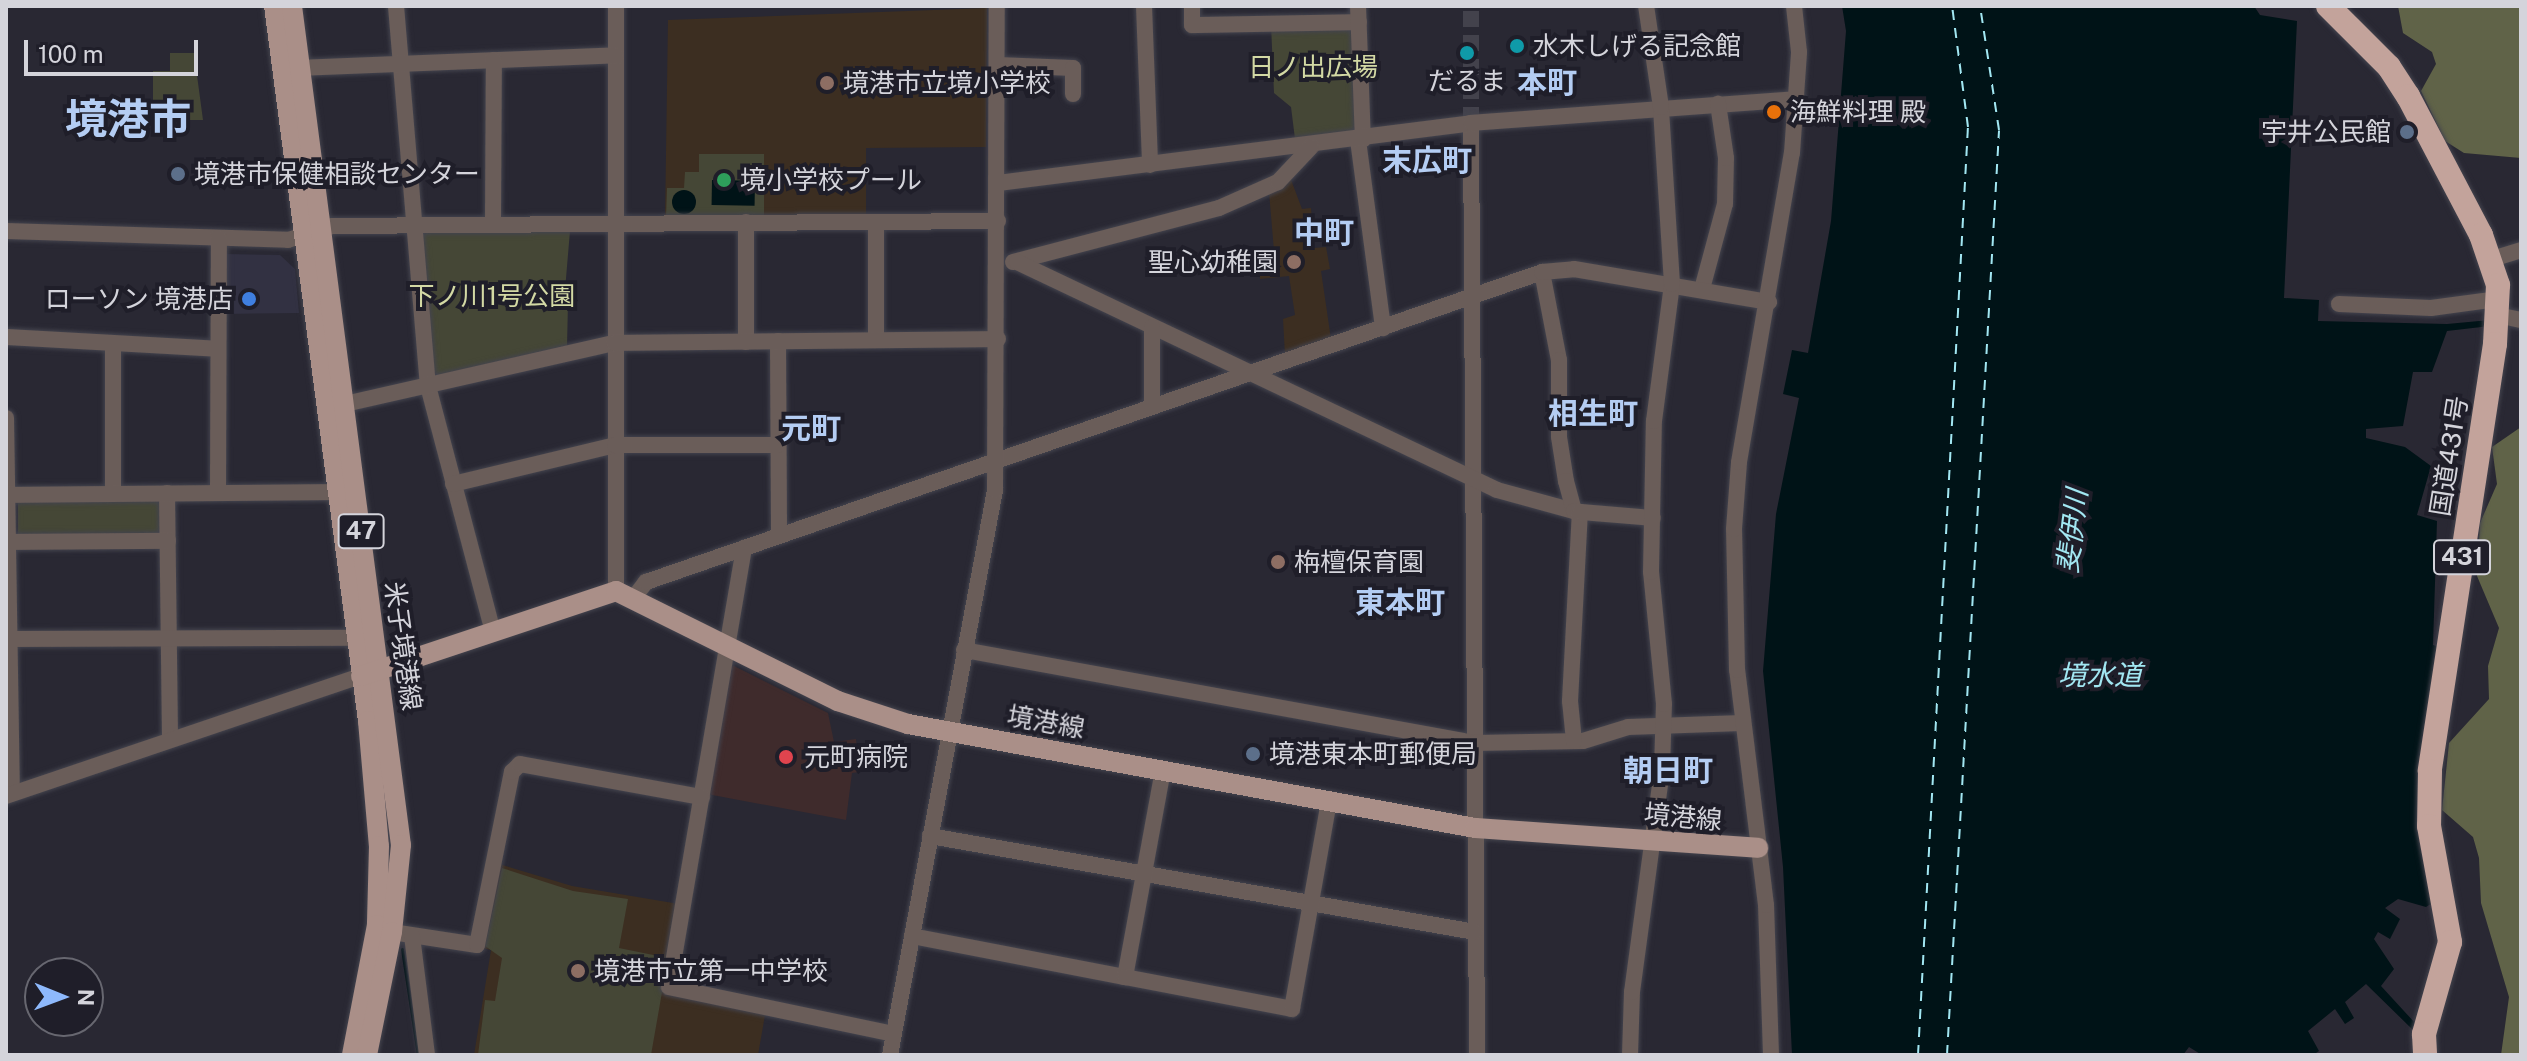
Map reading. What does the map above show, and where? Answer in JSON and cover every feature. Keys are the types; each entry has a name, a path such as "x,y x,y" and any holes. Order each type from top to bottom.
{"highway":[{"name":"国道431号","path":"2328,6 2389,67 2408,96 2492,259 2506,311 2430,771 2429,826 2450,942 2425,1044"}],"main road":[{"name":"米子境港線","path":"274,6 312,236 345,404 371,673 380,887 352,1055"},
{"name":"米子境港線","path":"292,6 335,492 356,638 371,673 401,845 402,934 367,1055"},
{"path":"371,673 493,632 626,594"},
{"name":"境港線","path":"626,594 730,649 875,716 1475,828 1758,848"},
{"path":"2411,1055 2425,1044"}],"street":[{"path":"396,6 428,386 493,632"},
{"path":"616,6 615,445 626,594 646,582 779,534 1542,272 1574,269 1769,302"},
{"path":"890,1055 998,460 997,6"},
{"path":"1144,6 1150,165"},
{"path":"1192,6 1192,25 1358,14 1360,140 1383,328"},
{"path":"1630,1055 1635,972 1656,840 1664,729 1651,572 1654,421 1672,284 1661,107 1646,6"},
{"path":"1771,1055 1769,952 1742,723 1734,575 1737,484 1769,302 1797,99 1794,6"},
{"path":"299,68 616,55"},
{"path":"493,224 494,60"},
{"path":"998,65 1073,68 1073,94"},
{"path":"998,183 1311,147 1471,123 1797,99"},
{"path":"1702,289 1725,204 1726,158 1718,104"},
{"path":"1471,123 1477,1055"},
{"path":"1017,262 1219,208 1278,182 1311,147"},
{"path":"6,231 219,238 312,236 332,226 413,224 998,221"},
{"path":"746,222 746,342"},
{"path":"876,223 876,340"},
{"path":"218,493 219,238"},
{"path":"2492,259 2521,250"},
{"path":"998,260 1017,262 1521,500 1577,511 1653,518"},
{"path":"1542,272 1559,360 1559,437 1577,511 1570,701 1574,741"},
{"path":"2339,304 2506,311"},
{"path":"1152,327 1152,406"},
{"path":"6,337 113,347 218,349"},
{"path":"345,404 614,343 998,339"},
{"path":"778,341 779,534"},
{"path":"113,347 113,494"},
{"path":"6,418 9,794 371,673"},
{"path":"453,484 615,445 778,445"},
{"path":"8,495 335,492"},
{"path":"167,493 170,738"},
{"path":"8,542 168,541"},
{"path":"744,548 730,649 702,797 671,991 893,1034"},
{"path":"9,639 356,638"},
{"path":"964,650 1474,743 1574,741 1628,727 1664,729 1742,723"},
{"path":"427,1055 402,934 477,945 512,772 520,764 702,797"},
{"path":"1125,977 1163,770"},
{"path":"912,936 1292,1009 1329,802"},
{"path":"930,836 1475,932"}],"shaded area":[{"name":"境港市立境小学校","path":"987,8 986,147 866,148 866,218 665,219 668,20"},
{"name":"聖心幼稚園","path":"1290,177 1302,209 1311,208 1314,248 1326,247 1330,269 1321,271 1331,339 1285,355 1283,319 1295,315 1289,276 1260,279 1258,255 1274,251 1269,192"},
{"path":"224,254 280,255 295,269 299,313 224,314"},
{"name":"元町病院","path":"732,665 828,713 834,742 856,739 859,772 852,773 846,820 707,794"},
{"name":"境港市立第一中学校","path":"499,864 572,886 679,904 666,992 765,1015 758,1055 474,1055 491,950 482,948"}],"green space":[{"path":"2398,6 2521,6 2521,158 2464,153 2445,141 2421,91 2436,64 2432,52 2403,33"},
{"name":"日ノ出広場","path":"1271,25 1352,28 1358,125 1349,136 1295,139 1291,107 1274,93"},
{"path":"170,53 194,53 203,120 153,120 153,71 170,71"},
{"name":"境小学校プール","path":"699,154 764,154 764,215 666,218 667,188 684,188 685,172 699,172"},
{"name":"下ノ川1号公園","path":"422,229 570,231 564,302 568,303 567,347 433,378"},
{"path":"2521,427 2521,1055 2501,1055 2509,997 2481,903 2479,858 2473,837 2442,810 2449,743 2489,699 2488,666 2499,628 2477,576 2480,523 2497,484 2492,447"},
{"path":"18,500 160,500 160,535 18,535"},
{"name":"境港市立第一中学校","path":"502,868 573,891 628,899 619,948 668,958 651,1055 478,1055 485,1000 495,1001 502,958 485,946"}],"water":[{"name":"境水道","path":"1842,6 2254,6 2260,15 2297,21 2284,298 2319,300 2318,321 2447,324 2490,320 2490,326 2447,331 2432,372 2413,372 2403,426 2366,429 2366,438 2405,447 2431,466 2417,515 2437,521 2433,645 2442,648 2437,900 2426,907 2398,899 2385,908 2400,919 2390,939 2378,932 2374,939 2394,969 2381,986 2415,1023 2412,1029 2366,984 2345,1002 2354,1018 2345,1024 2335,1009 2308,1031 2319,1051 2313,1055 2202,1055 2189,1047 2183,1055 1792,1055 1783,867 1763,671 1776,514 1799,398 1783,394 1792,350 1808,353 1831,221 1846,31"},
{"path":"712,180 755,181 755,206 712,205"},
{"path":"684,190 695,197 696,202 689,213 684,214 673,207 672,202 679,191"}],"waterway":[{"path":"402,949 418,1055"}],"ferry route":[{"path":"1918,1055 1968,127 1952,6"},
{"path":"1947,1055 1999,130 1980,6"}],"tunnel":[{"path":"1471,6 1471,123"}],"place":[{"name":"水木しげる記念館","path":"1517,46"},
{"name":"だるま","path":"1467,53"},
{"name":"境港市立境小学校","path":"827,83"},
{"name":"海鮮料理 殿","path":"1774,112"},
{"name":"宇井公民館","path":"2407,132"},
{"name":"境港市保健相談センター","path":"178,174"},
{"name":"境小学校プール","path":"724,180"},
{"name":"聖心幼稚園","path":"1294,262"},
{"name":"ローソン 境港店","path":"249,299"},
{"name":"栴檀保育園","path":"1278,562"},
{"name":"境港東本町郵便局","path":"1253,754"},
{"name":"元町病院","path":"786,757"},
{"name":"境港市立第一中学校","path":"578,971"}],"district":[{"name":"本町","path":"1547,82"},
{"name":"境港市","path":"128,119"},
{"name":"末広町","path":"1427,160"},
{"name":"中町","path":"1324,232"},
{"name":"相生町","path":"1593,413"},
{"name":"元町","path":"811,428"},
{"name":"東本町","path":"1400,602"},
{"name":"朝日町","path":"1668,770"}],"water label":[{"name":"斐伊川","path":"2072,531"}]}
